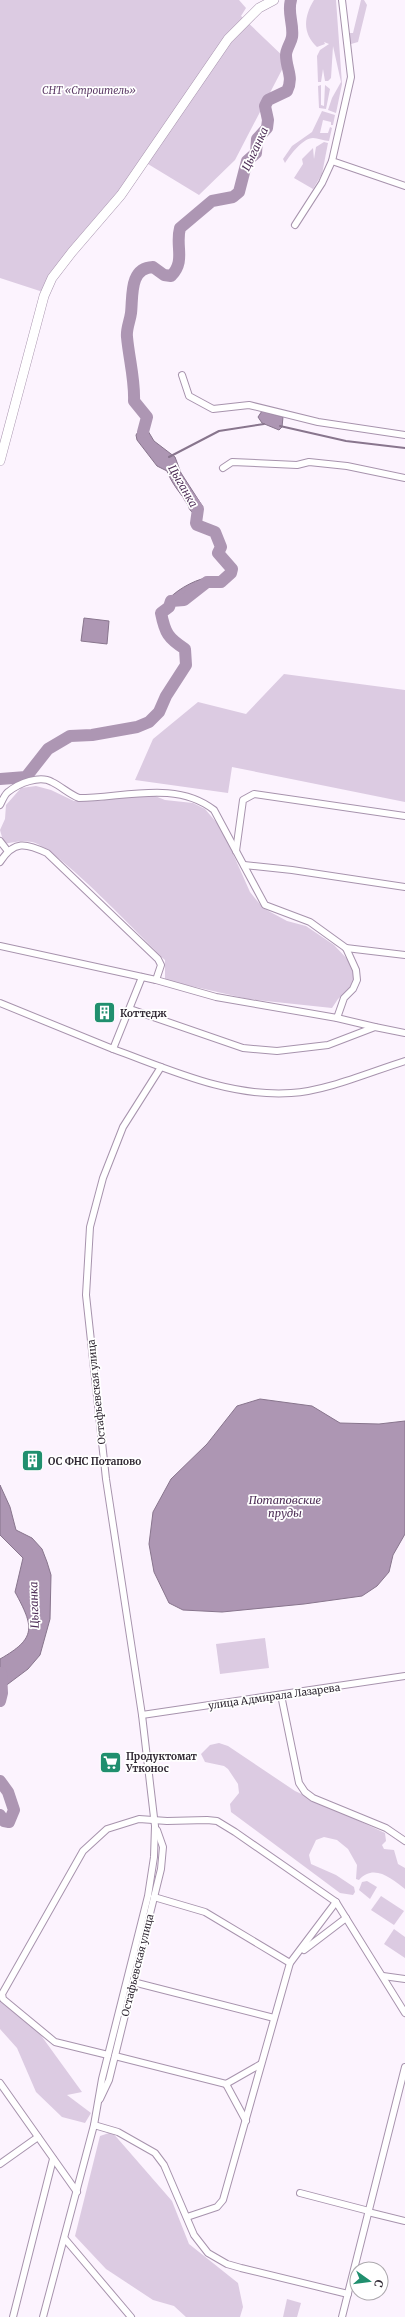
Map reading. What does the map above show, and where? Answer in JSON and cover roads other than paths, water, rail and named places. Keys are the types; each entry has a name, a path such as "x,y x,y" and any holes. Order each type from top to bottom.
{"street":[{"path":"0,461 44,296 52,278 72,252 121,195 228,39 259,8 274,0"},
{"path":"295,225 322,183 332,161 350,77 342,0"},
{"path":"332,161 405,186"},
{"path":"182,375 189,396 213,409 220,410 248,405 318,422 405,435"},
{"path":"223,468 232,462 297,464 309,462 347,466 405,478"},
{"path":"0,805 8,792 29,781 44,779 52,781 79,798 144,791 182,796 204,802 214,810 266,905 310,922 346,948 405,955"},
{"path":"236,851 243,800 254,794 405,816"},
{"path":"0,841 7,850"},
{"path":"0,862 7,850 15,846 24,845 47,853 158,959 161,965 156,980"},
{"path":"244,865 292,870 405,887"},
{"path":"0,946 156,980 216,997 337,1018 405,1033"},
{"path":"337,1018 344,998 353,989 357,980 356,970 346,948"},
{"path":"113,1049 142,977"},
{"path":"0,1003 113,1049 209,1085 249,1092 292,1093 318,1089 405,1062"},
{"path":"130,1010 243,1048 277,1051 328,1045 375,1027"},
{"name":"Остафьевская улица","path":"43,2317 65,2239 94,2125 108,2054 148,1896 154,1857 155,1822 142,1715 106,1478 86,1295 90,1227 103,1178 123,1128 162,1067"},
{"name":"улица Адмирала Лазарева","path":"142,1715 405,1676"},
{"path":"280,1695 299,1783 305,1792 313,1798 386,1828 405,1841"},
{"path":"108,2054 55,2042 4,1999 2,1994 83,1851 107,1829 139,1819 155,1822 217,1821 336,1902 405,2013"},
{"name":"Остафьевская улица","path":"99,2102 108,2080 115,2056 154,1897 163,1847 155,1822"},
{"path":"154,1897 205,1912 290,1963"},
{"path":"187,2217 217,2207 223,2200 290,1963 336,1902"},
{"path":"299,1953 346,1918"},
{"path":"383,1976 405,1979"},
{"path":"133,1982 274,2018"},
{"path":"115,2056 226,2084 261,2064"},
{"path":"342,2317 405,2067"},
{"path":"0,2083 77,2192"},
{"path":"226,2084 246,2121"},
{"path":"94,2125 118,2132 155,2153 164,2165 194,2235 208,2253 227,2264 348,2294"},
{"path":"0,2164 38,2137"},
{"path":"12,2317 53,2159"},
{"path":"300,2193 405,2221"},
{"path":"65,2239 131,2317"}],"water":[{"path":"262,411 283,417 282,427 279,430 262,423 258,417"},
{"path":"147,417 148,419 145,426 154,441 175,457 181,473 203,507 192,512 191,511 187,502 173,483 167,471 157,466 137,440 136,435"},
{"path":"206,578 206,583 188,599 172,605 166,603 173,595 184,587"},
{"path":"84,618 109,621 107,644 81,641"},
{"name":"Потаповские пруды","path":"260,1399 312,1406 340,1423 379,1424 405,1421 405,1534 393,1555 389,1572 377,1586 362,1596 304,1604 222,1612 183,1610 169,1603 154,1572 149,1544 153,1512 171,1479 207,1444 237,1406"},
{"path":"0,1485 10,1507 16,1530 32,1538 42,1549 51,1575 50,1619 40,1655 28,1669 0,1690 0,1659 21,1645 26,1638 28,1623 26,1614 15,1592 23,1558 0,1535"}],"waterway":[{"name":"Цыганка","path":"143,432 147,417 134,401 133,377 127,337 136,278 140,272 153,267 164,275 171,276 178,265 180,228 212,201 233,197 239,192 247,161 256,153 257,139 267,128 268,120 265,106 268,100 287,91 289,86 290,77 286,55 292,37 290,9 291,0"},
{"path":"169,457 219,431 264,424"},
{"path":"280,426 346,441 405,448"},
{"name":"Цыганка","path":"0,779 26,777 48,749 70,736 92,735 137,727 149,722 159,712 166,696 186,665 185,649 175,642 168,634 164,626 161,613 169,607 171,601 184,600 207,582 221,582 231,573 232,569 218,553 221,547 215,532 197,525 198,509 189,497"},
{"name":"Цыганка","path":"0,1701 2,1693 1,1673"},
{"name":"Цыганка","path":"0,1781 8,1792 14,1810 9,1822 4,1821 0,1815"}],"place":[{"name":"Коттедж","path":"104,1013"},
{"name":"ОС ФНС Потапово","path":"32,1461"},
{"name":"Продуктомат Утконос","path":"111,1762"}],"park label":[{"name":"СНТ «Строитель»","path":"89,90"}]}
